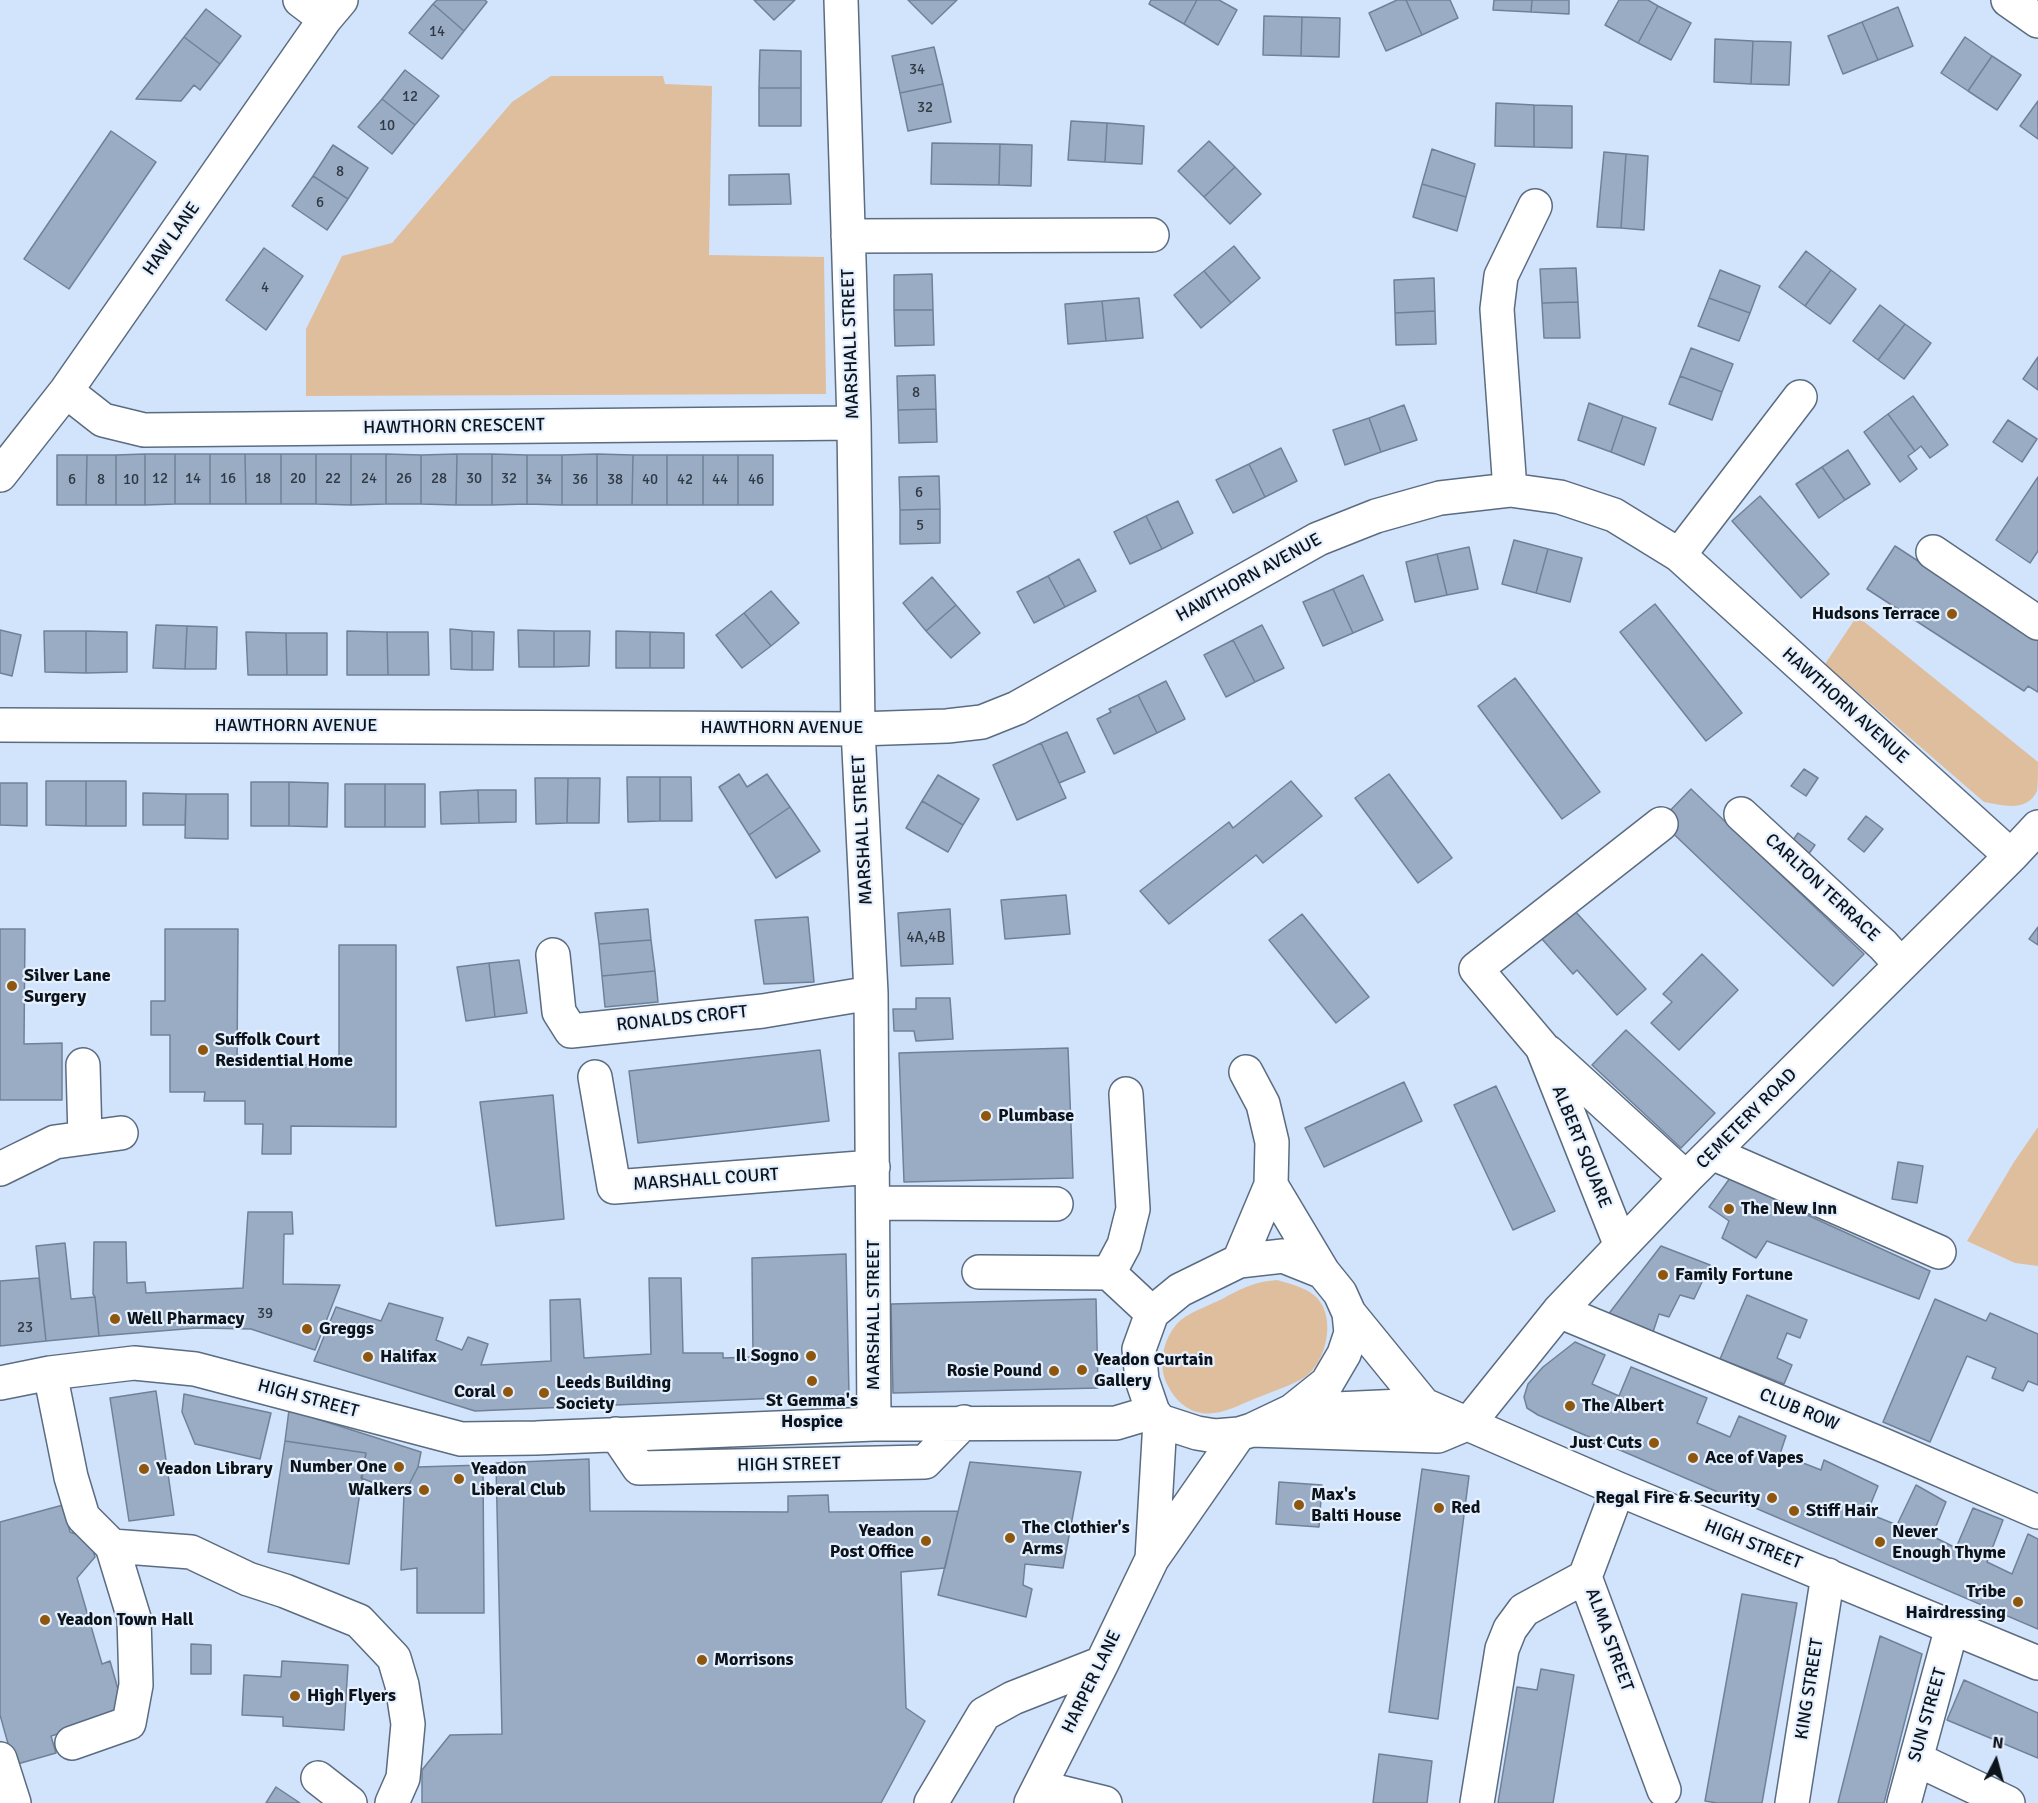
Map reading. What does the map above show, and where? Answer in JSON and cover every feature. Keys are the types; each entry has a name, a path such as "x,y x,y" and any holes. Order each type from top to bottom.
{"street":[{"name":"MARSHALL STREET","path":"842,0 854,423 858,729 871,993 874,1424"},
{"path":"2008,0 2038,21"},
{"name":"HAW LANE","path":"0,476 66,391 322,6"},
{"path":"1510,490 1497,309 1501,276 1535,206"},
{"path":"848,236 1152,235"},
{"name":"HAWTHORN CRESCENT","path":"66,391 103,420 144,430 854,423"},
{"path":"1678,555 1800,397"},
{"name":"HAWTHORN AVENUE","path":"0,725 858,729 947,726 982,722 1017,708 1317,539 1376,516 1440,498 1510,490 1560,497 1614,515 1678,555 2011,856"},
{"path":"1933,552 2038,623"},
{"name":"CARLTON TERRACE","path":"1741,814 1902,965"},
{"name":"ALBERT SQUARE","path":"1661,824 1476,969 1542,1047 1686,1178"},
{"name":"CEMETERY ROAD","path":"1469,1423 1559,1311 1621,1246 1686,1178 2038,827"},
{"name":"RONALDS CROFT","path":"553,955 559,1012 571,1031 763,1011 871,993"},
{"name":"ALBERT SQUARE","path":"1542,1047 1621,1246"},
{"path":"83,1065 85,1138"},
{"path":"1239,1262 1271,1185 1272,1142 1263,1104 1246,1072"},
{"name":"MARSHALL COURT","path":"595,1077 614,1187 873,1167"},
{"path":"1109,1273 1124,1245 1134,1209 1126,1094"},
{"path":"0,1169 54,1142 121,1133"},
{"path":"1712,1153 1939,1252"},
{"path":"1271,1185 1323,1272"},
{"path":"874,1203 1056,1204"},
{"path":"1156,1416 1142,1380 1139,1349 1152,1313 1180,1290 1239,1262 1283,1256 1323,1272"},
{"path":"979,1272 1109,1273 1152,1313"},
{"name":"HIGH STREET","path":"1323,1272 1340,1293 1349,1313 1424,1405"},
{"name":"CLUB ROW","path":"1559,1311 1883,1445 2038,1512"},
{"name":"HIGH STREET","path":"1246,1432 1292,1411 1327,1383 1351,1333 1349,1313"},
{"name":"HIGH STREET","path":"0,1383 50,1373 134,1363 195,1369 461,1439 874,1424 1116,1423 1156,1416 1197,1433 1215,1436 1246,1432 1438,1437 1469,1423"},
{"path":"50,1373 71,1477 83,1517 112,1546 134,1618 136,1685 129,1723 72,1743"},
{"name":"HIGH STREET","path":"1292,1411 1424,1405 1618,1490 2038,1663"},
{"name":"HARPER LANE","path":"1152,1559 1156,1416"},
{"name":"HIGH STREET","path":"616,1434 639,1468 925,1462 964,1422"},
{"name":"HARPER LANE","path":"1035,1795 1152,1559 1246,1432"},
{"name":"ALMA STREET","path":"1618,1490 1585,1577 1664,1790"},
{"path":"112,1546 191,1552 248,1579 285,1591 358,1621 394,1658 402,1685 408,1724 403,1778 392,1803"},
{"name":"KING STREET","path":"1792,1803 1828,1575"},
{"path":"1478,1803 1502,1649 1510,1629 1524,1610 1585,1577"},
{"name":"SUN STREET","path":"1904,1803 1953,1627"},
{"path":"931,1803 984,1714 1013,1698 1102,1663"},
{"path":"0,1759 14,1803"},
{"path":"1916,1759 2008,1803"},
{"path":"318,1778 350,1803"},
{"path":"1035,1795 1105,1803"}],"shaded area":[{"path":"551,76 663,76 665,84 712,86 709,255 824,257 826,394 306,396 306,329 342,256 392,243 512,102"},
{"path":"1857,616 2038,762 2037,791 2033,798 2014,806 1984,802 1825,664"},
{"path":"2038,1127 2038,1266 2015,1263 1967,1241 2014,1162"},
{"path":"1277,1280 1314,1295 1327,1318 1323,1351 1312,1370 1294,1383 1222,1411 1202,1413 1182,1404 1168,1386 1163,1368 1167,1339 1178,1323 1198,1310 1248,1286"}],"building":[{"path":"437,0 485,0 487,2 464,31 433,4"},
{"path":"754,0 795,0 774,20"},
{"path":"908,0 957,0 932,24"},
{"path":"1151,0 1197,0 1184,24 1149,4"},
{"path":"1197,0 1219,0 1237,10 1218,45 1184,24"},
{"path":"1397,0 1406,0 1422,35 1386,51 1369,13"},
{"path":"1406,0 1450,0 1458,18 1422,35"},
{"path":"1494,0 1532,0 1531,12 1493,10"},
{"path":"1532,0 1569,0 1569,14 1531,12"},
{"path":"1619,0 1648,0 1658,6 1638,43 1605,25"},
{"path":"433,4 464,31 442,59 409,33"},
{"path":"1658,6 1691,23 1671,60 1638,43"},
{"path":"1898,7 1913,46 1878,60 1862,22"},
{"path":"206,9 241,36 220,64 184,37"},
{"path":"1264,16 1302,17 1301,56 1263,55"},
{"path":"1302,17 1340,18 1339,57 1301,56"},
{"path":"1862,22 1878,60 1843,74 1828,36"},
{"path":"184,37 220,64 200,90 194,85 181,101 136,99"},
{"path":"1965,37 1992,56 1968,91 1941,73"},
{"path":"1715,39 1753,41 1751,84 1714,82"},
{"path":"1753,41 1791,42 1789,85 1751,84"},
{"path":"934,47 943,84 900,93 892,56"},
{"path":"760,50 801,51 801,88 759,88"},
{"path":"1992,56 2021,75 1997,110 1968,91"},
{"path":"405,70 439,96 415,125 382,99"},
{"path":"943,84 951,122 908,131 900,93"},
{"path":"759,88 801,88 801,126 759,126"},
{"path":"382,99 415,125 392,154 358,127"},
{"path":"2038,101 2038,139 2020,126"},
{"path":"1496,103 1534,105 1534,147 1495,146"},
{"path":"1534,105 1572,106 1572,148 1534,147"},
{"path":"1071,121 1107,123 1105,162 1068,160"},
{"path":"1107,123 1144,126 1142,164 1105,162"},
{"path":"111,131 156,162 69,289 24,259"},
{"path":"1209,141 1235,167 1204,197 1178,171"},
{"path":"932,143 1000,144 999,185 931,184"},
{"path":"1000,144 1032,145 1031,186 999,185"},
{"path":"333,145 368,168 348,199 313,176"},
{"path":"1432,149 1475,164 1466,197 1422,184"},
{"path":"1604,152 1626,154 1621,228 1597,227"},
{"path":"1626,154 1648,156 1644,230 1621,228"},
{"path":"1235,167 1261,194 1230,224 1204,197"},
{"path":"789,174 791,204 729,205 729,175"},
{"path":"313,176 348,199 327,230 292,206"},
{"path":"1422,184 1466,197 1457,231 1413,217"},
{"path":"1234,246 1260,278 1231,303 1204,271"},
{"path":"264,248 303,276 266,330 226,300"},
{"path":"1806,251 1831,270 1805,306 1779,287"},
{"path":"1576,268 1578,302 1542,303 1540,269"},
{"path":"1720,270 1760,286 1750,313 1709,298"},
{"path":"1831,270 1856,289 1830,324 1805,306"},
{"path":"1204,271 1231,303 1201,328 1174,295"},
{"path":"932,274 933,310 894,310 894,275"},
{"path":"1434,278 1435,311 1395,313 1394,280"},
{"path":"1139,298 1143,338 1106,341 1102,301"},
{"path":"1709,298 1750,313 1739,341 1698,326"},
{"path":"1102,301 1106,341 1068,344 1065,304"},
{"path":"1578,302 1580,338 1544,338 1542,303"},
{"path":"1880,305 1905,324 1878,360 1853,341"},
{"path":"894,310 933,310 934,345 895,346"},
{"path":"1435,311 1436,344 1396,345 1395,313"},
{"path":"1905,324 1931,343 1904,379 1878,360"},
{"path":"1691,348 1733,364 1722,392 1680,376"},
{"path":"2038,357 2038,390 2023,379"},
{"path":"935,375 936,409 898,410 897,376"},
{"path":"1680,376 1722,392 1712,420 1669,404"},
{"path":"1913,396 1948,445 1930,458 1921,446 1915,451 1888,414"},
{"path":"1589,403 1623,416 1611,452 1578,440"},
{"path":"1404,405 1417,440 1381,452 1369,418"},
{"path":"936,409 937,442 899,443 898,410"},
{"path":"1888,414 1915,451 1908,456 1917,469 1900,482 1864,432"},
{"path":"1623,416 1656,428 1644,465 1611,452"},
{"path":"1369,418 1381,452 1345,465 1333,430"},
{"path":"2008,420 2037,439 2022,462 1993,442"},
{"path":"1281,448 1297,481 1265,497 1249,464"},
{"path":"1848,450 1870,484 1845,500 1822,467"},
{"path":"145,454 145,505 116,505 116,455"},
{"path":"145,454 175,454 175,504 145,505"},
{"path":"175,454 210,454 210,504 175,504"},
{"path":"210,454 245,454 246,504 210,504"},
{"path":"245,454 281,454 281,504 246,504"},
{"path":"281,454 316,454 316,504 281,504"},
{"path":"316,454 351,454 351,505 316,504"},
{"path":"351,454 386,454 386,504 351,505"},
{"path":"386,454 421,455 421,504 386,504"},
{"path":"457,454 492,454 492,505 456,505"},
{"path":"457,454 456,505 421,504 421,455"},
{"path":"492,454 527,455 527,504 492,505"},
{"path":"597,454 633,455 632,505 597,505"},
{"path":"597,454 597,505 562,505 562,455"},
{"path":"57,455 87,455 86,505 57,505"},
{"path":"87,455 116,455 116,505 86,505"},
{"path":"527,455 562,455 562,505 527,504"},
{"path":"633,455 667,455 667,505 632,505"},
{"path":"667,455 703,455 703,505 667,505"},
{"path":"703,455 738,455 738,505 703,505"},
{"path":"738,455 773,455 773,505 738,505"},
{"path":"1249,464 1265,497 1233,513 1216,480"},
{"path":"1822,467 1845,500 1819,518 1796,484"},
{"path":"939,476 940,509 900,510 899,477"},
{"path":"2038,477 2038,551 2030,563 1996,540"},
{"path":"1760,496 1829,574 1801,598 1732,521"},
{"path":"1178,501 1193,533 1162,549 1146,516"},
{"path":"940,509 940,543 900,544 900,510"},
{"path":"1146,516 1162,549 1130,564 1114,532"},
{"path":"1514,540 1548,549 1536,593 1502,584"},
{"name":"Hudsons Terrace","path":"1895,546 2038,639 2038,692 2028,686 2024,691 1867,589"},
{"path":"1469,547 1478,589 1447,595 1437,554"},
{"path":"1548,549 1582,558 1570,602 1536,593"},
{"path":"1437,554 1447,595 1415,602 1406,562"},
{"path":"1079,559 1096,591 1065,607 1048,576"},
{"path":"1363,575 1383,620 1353,633 1333,589"},
{"path":"1048,576 1065,607 1034,623 1017,592"},
{"path":"932,577 956,605 926,631 903,603"},
{"path":"1333,589 1353,633 1323,646 1303,602"},
{"path":"771,591 799,623 771,646 744,613"},
{"path":"1655,604 1742,713 1706,741 1620,632"},
{"path":"956,605 980,633 951,658 926,631"},
{"path":"744,613 771,646 742,668 716,635"},
{"path":"156,625 187,626 185,669 153,668"},
{"path":"1262,625 1284,668 1255,682 1233,640"},
{"path":"187,626 217,627 216,669 185,669"},
{"path":"450,629 472,631 472,670 451,669"},
{"path":"0,630 21,635 12,676 0,673"},
{"path":"518,630 554,631 554,667 519,667"},
{"path":"44,631 86,631 86,673 45,672"},
{"path":"86,631 127,632 127,672 86,673"},
{"path":"347,631 387,632 388,675 347,675"},
{"path":"472,631 494,632 493,670 472,670"},
{"path":"554,631 590,631 589,666 554,667"},
{"path":"616,631 650,632 650,668 616,668"},
{"path":"246,632 286,633 287,675 248,675"},
{"path":"387,632 428,632 429,675 388,675"},
{"path":"650,632 684,633 684,668 650,668"},
{"path":"286,633 327,633 327,675 287,675"},
{"path":"1233,640 1255,682 1226,697 1204,655"},
{"path":"1515,678 1600,792 1562,819 1478,706"},
{"path":"1166,681 1185,719 1157,733 1138,695"},
{"path":"1138,695 1157,733 1114,754 1097,719 1111,712 1109,709"},
{"path":"1067,732 1085,772 1059,783 1041,743"},
{"path":"1041,743 1066,798 1017,820 993,765"},
{"path":"1804,769 1818,778 1806,796 1791,786"},
{"path":"739,774 747,787 767,774 790,807 749,835 719,787"},
{"path":"1389,774 1452,858 1418,883 1355,798"},
{"path":"938,775 979,799 963,825 922,801"},
{"path":"627,777 660,777 660,821 628,822"},
{"path":"660,777 691,777 692,821 660,821"},
{"path":"535,778 568,778 567,823 536,824"},
{"path":"568,778 600,778 599,823 567,823"},
{"path":"46,781 86,781 86,826 46,825"},
{"path":"86,781 126,781 126,826 86,826"},
{"path":"1291,781 1322,816 1263,863 1256,855 1169,924 1140,891 1229,822 1233,828"},
{"path":"251,782 289,782 289,826 251,826"},
{"path":"289,782 328,783 327,827 289,826"},
{"path":"0,783 27,783 27,826 0,825"},
{"path":"345,784 385,784 385,827 345,827"},
{"path":"385,784 425,784 425,827 385,827"},
{"path":"1691,789 1864,954 1833,986 1660,821"},
{"path":"478,790 479,823 441,824 440,792"},
{"path":"478,790 516,790 516,822 479,823"},
{"path":"143,793 186,794 185,825 143,825"},
{"path":"186,794 228,794 228,839 185,838"},
{"path":"922,801 963,825 948,852 906,828"},
{"path":"790,807 820,851 776,878 749,835"},
{"path":"1866,816 1883,829 1864,852 1848,839"},
{"path":"1798,833 1815,845 1808,855 1791,843"},
{"path":"1066,895 1070,934 1005,939 1001,900"},
{"path":"648,909 651,940 599,944 595,913"},
{"path":"950,909 953,964 901,966 898,913"},
{"path":"1574,910 1646,989 1617,1015 1577,970 1573,974 1542,939"},
{"path":"1302,914 1369,997 1336,1023 1269,940"},
{"path":"808,917 814,982 764,984 755,920"},
{"path":"2038,927 2038,945 2029,939"},
{"name":"Silver Lane Surgery","path":"0,929 25,929 24,1044 62,1043 62,1100 0,1100"},
{"name":"Suffolk Court Residential Home","path":"165,929 238,929 237,1064 339,1065 339,945 396,945 396,1127 291,1126 291,1154 262,1154 263,1124 245,1124 245,1101 204,1101 205,1092 170,1092 170,1035 151,1035 151,1001 165,1001"},
{"path":"651,940 655,971 602,976 599,944"},
{"path":"1702,954 1738,990 1679,1050 1651,1023 1672,1002 1663,994"},
{"path":"519,960 527,1013 495,1017 489,963"},
{"path":"489,963 495,1017 466,1021 457,967"},
{"path":"655,971 658,1002 605,1007 602,976"},
{"path":"916,998 950,998 953,1039 916,1041 914,1031 894,1031 893,1009 916,1009"},
{"path":"1626,1030 1715,1113 1681,1148 1592,1065"},
{"name":"Plumbase","path":"1068,1048 1073,1178 904,1182 899,1053"},
{"path":"820,1050 829,1121 638,1143 629,1071"},
{"path":"1404,1082 1422,1121 1324,1167 1305,1128"},
{"path":"1496,1086 1555,1211 1513,1230 1454,1105"},
{"path":"553,1095 564,1219 496,1226 480,1102"},
{"path":"1898,1162 1923,1166 1917,1203 1892,1199"},
{"path":"1733,1174 1783,1204 1930,1271 1919,1299 1767,1241 1756,1258 1722,1238 1729,1221 1709,1207"},
{"path":"248,1212 292,1212 293,1234 284,1234 283,1284 340,1285 315,1350 251,1329 197,1328 99,1336 93,1294 94,1242 126,1242 127,1283 145,1282 146,1293 243,1288"},
{"path":"65,1243 71,1299 95,1297 99,1336 46,1341 36,1246"},
{"path":"1661,1246 1710,1265 1694,1299 1680,1295 1669,1317 1659,1314 1652,1335 1607,1316"},
{"path":"846,1254 849,1395 475,1411 314,1361 336,1307 381,1321 389,1303 443,1318 436,1340 462,1350 468,1337 488,1344 481,1365 551,1361 550,1300 580,1299 584,1358 651,1354 649,1278 681,1278 683,1353 723,1353 723,1358 753,1357 752,1258"},
{"path":"39,1278 46,1341 0,1346 0,1281"},
{"path":"1747,1295 1807,1320 1800,1338 1787,1333 1777,1358 1792,1365 1784,1384 1720,1359"},
{"path":"1096,1299 1098,1388 893,1393 891,1304"},
{"path":"1935,1299 1986,1321 1990,1313 2038,1334 2038,1385 2028,1381 2023,1391 1992,1378 1996,1368 1967,1356 1930,1442 1883,1422"},
{"path":"1575,1342 1605,1355 1592,1384 1619,1396 1631,1367 1707,1398 1697,1423 1730,1437 1739,1416 1786,1436 1780,1454 1821,1470 1824,1460 1878,1486 1867,1513 1897,1525 1916,1485 1946,1502 1932,1536 1956,1548 1973,1508 2003,1520 1987,1562 2012,1574 2028,1534 2038,1539 2038,1629 1538,1415 1527,1408 1524,1397 1528,1384 1543,1367"},
{"name":"Yeadon Library","path":"156,1391 174,1515 129,1521 110,1398"},
{"path":"184,1394 271,1413 260,1459 195,1444 182,1412"},
{"path":"289,1410 421,1452 418,1467 404,1494 361,1478 366,1453 285,1441"},
{"path":"285,1441 366,1453 349,1564 268,1552"},
{"name":"Morrisons","path":"589,1459 590,1511 788,1512 788,1496 828,1495 829,1512 958,1511 945,1568 901,1572 906,1708 925,1721 881,1803 422,1803 422,1770 450,1735 502,1734 496,1463"},
{"name":"The Clothier's Arms","path":"970,1462 1081,1472 1063,1568 1025,1564 1023,1585 1032,1589 1026,1617 938,1595"},
{"path":"483,1465 484,1613 417,1613 417,1568 401,1570 404,1494 418,1467"},
{"path":"1422,1469 1469,1476 1438,1719 1389,1712"},
{"name":"Max's Balti House","path":"1279,1482 1322,1485 1319,1527 1276,1524"},
{"name":"Yeadon Town Hall","path":"63,1505 70,1532 90,1539 95,1557 77,1578 102,1664 110,1661 125,1714 51,1736 56,1753 14,1765 0,1715 0,1522"},
{"path":"1742,1594 1797,1603 1762,1803 1717,1803 1705,1801"},
{"path":"1880,1636 1922,1654 1884,1803 1838,1803"},
{"path":"191,1644 211,1645 211,1674 191,1674"},
{"name":"High Flyers","path":"282,1661 348,1665 344,1730 283,1726 283,1717 242,1715 244,1675 281,1677"},
{"path":"1541,1669 1574,1675 1553,1803 1498,1803 1517,1687 1537,1690"},
{"path":"1964,1680 2038,1713 2038,1758 1947,1720"},
{"path":"1379,1754 1432,1761 1427,1803 1373,1803"},
{"path":"276,1787 300,1803 266,1803"}],"place":[{"name":"Hudsons Terrace","path":"1952,614"},
{"name":"Silver Lane Surgery","path":"12,986"},
{"name":"Suffolk Court Residential Home","path":"203,1050"},
{"name":"Plumbase","path":"986,1116"},
{"name":"The New Inn","path":"1729,1209"},
{"name":"Family Fortune","path":"1663,1275"},
{"name":"Well Pharmacy","path":"115,1319"},
{"name":"Greggs","path":"307,1329"},
{"name":"Il Sogno","path":"811,1356"},
{"name":"Halifax","path":"368,1357"},
{"name":"Yeadon Curtain Gallery","path":"1082,1370"},
{"name":"Rosie Pound","path":"1054,1371"},
{"name":"St Gemma's Hospice","path":"812,1381"},
{"name":"Coral","path":"508,1392"},
{"name":"Leeds Building Society","path":"544,1393"},
{"name":"The Albert","path":"1570,1406"},
{"name":"Just Cuts","path":"1654,1443"},
{"name":"Ace of Vapes","path":"1693,1458"},
{"name":"Number One","path":"399,1467"},
{"name":"Yeadon Library","path":"144,1469"},
{"name":"Yeadon Liberal Club","path":"459,1479"},
{"name":"Walkers","path":"424,1490"},
{"name":"Regal Fire & Security","path":"1772,1498"},
{"name":"Max's Balti House","path":"1299,1505"},
{"name":"Red","path":"1439,1508"},
{"name":"Stiff Hair","path":"1794,1511"},
{"name":"The Clothier's Arms","path":"1010,1538"},
{"name":"Yeadon Post Office","path":"926,1541"},
{"name":"Never Enough Thyme","path":"1880,1542"},
{"name":"Tribe Hairdressing","path":"2018,1602"},
{"name":"Yeadon Town Hall","path":"45,1620"},
{"name":"Morrisons","path":"702,1660"},
{"name":"High Flyers","path":"295,1696"}]}
